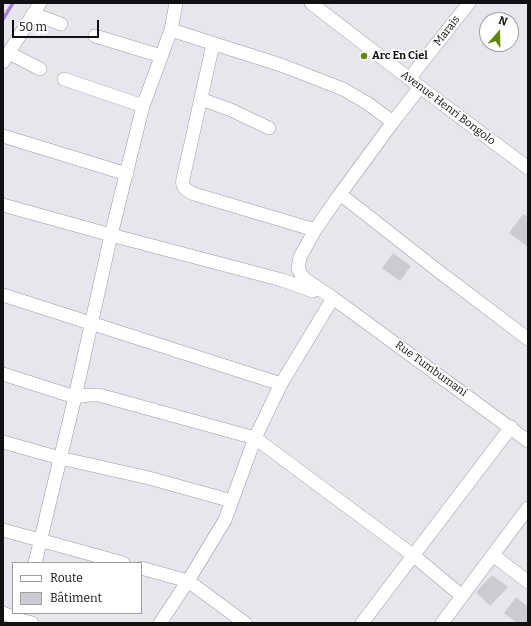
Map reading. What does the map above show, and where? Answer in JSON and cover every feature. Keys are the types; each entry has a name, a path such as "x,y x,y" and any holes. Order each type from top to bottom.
{"street":[{"path":"35,562 42,540 111,235 144,106 171,30 176,3"},
{"name":"Avenue Henri Bongolo","path":"311,3 528,168"},
{"name":"Marais","path":"409,79 469,3"},
{"path":"40,69 6,58 37,8 61,24"},
{"path":"171,30 281,65 343,89 367,103 393,122"},
{"path":"95,36 161,56"},
{"path":"213,44 183,179 182,184 184,189 194,194 315,230"},
{"path":"64,79 144,106"},
{"path":"333,298 303,278 298,268 300,256 315,230 340,194 420,87"},
{"path":"200,99 231,110 269,128"},
{"path":"3,136 127,174"},
{"path":"340,194 436,270 528,339"},
{"path":"3,205 282,280 333,298"},
{"path":"3,295 281,384"},
{"path":"160,623 188,581 225,520 255,438 281,384 333,298"},
{"name":"Rue Tumbumani","path":"333,298 511,427 528,441"},
{"path":"3,374 75,397 99,395 255,438 414,556 462,596"},
{"path":"362,623 511,427"},
{"path":"3,442 60,458 149,478 232,501"},
{"path":"442,623 528,508"},
{"path":"3,530 119,562"},
{"path":"493,555 528,582"},
{"path":"142,568 188,581 245,623"},
{"path":"3,613 24,619"}],"building":[{"path":"523,214 528,217 528,247 509,233"},
{"path":"393,253 411,266 400,281 382,268"},
{"path":"492,575 508,587 490,606 476,592"},
{"path":"516,597 528,607 528,623 517,623 504,613"}],"waterway":[{"path":"3,19 13,3"}],"place":[{"name":"Arc En Ciel","path":"364,56"}]}
